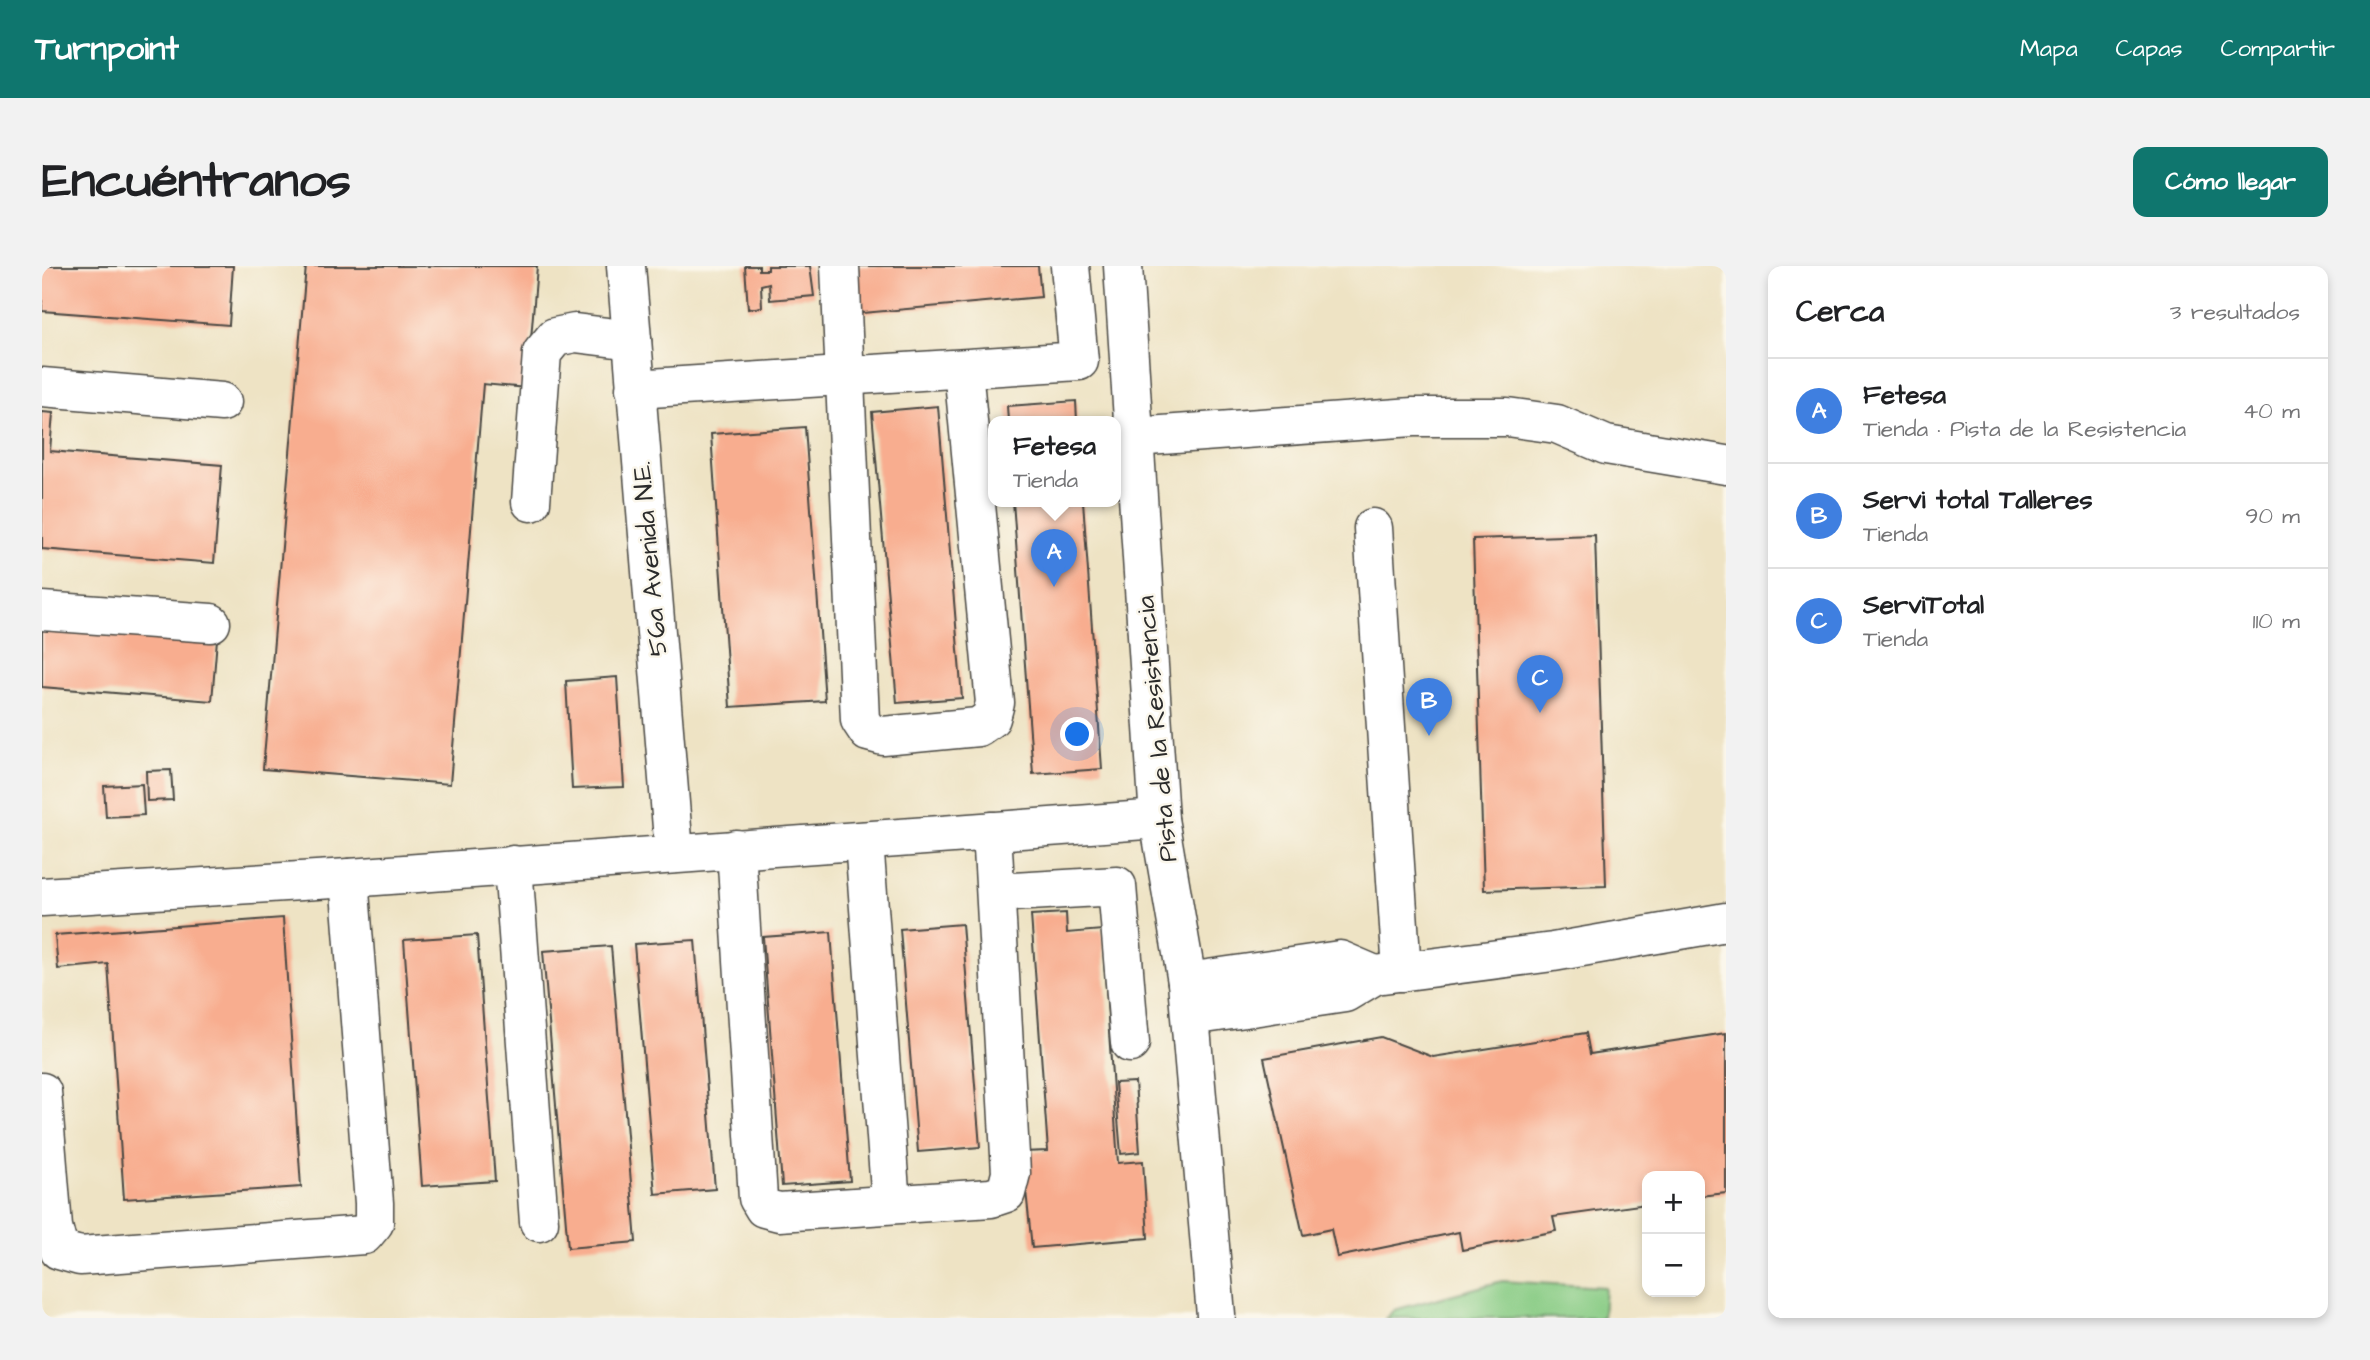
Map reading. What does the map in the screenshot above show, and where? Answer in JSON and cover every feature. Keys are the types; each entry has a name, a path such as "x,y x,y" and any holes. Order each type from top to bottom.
{"street":[{"name":"56a Avenida N.E.","path":"626,266 674,852"},
{"path":"839,266 860,720 868,732 883,736 978,727 991,718 995,703 963,369"},
{"path":"635,390 1079,361 1070,266"},
{"name":"Pista de la Resistencia","path":"1122,266 1159,819 1189,999 1216,1315"},
{"path":"531,502 542,353 555,337 575,334 632,340"},
{"path":"42,387 222,402"},
{"path":"1133,436 1413,417 1507,417 1557,424 1606,445 1726,464"},
{"path":"1373,528 1389,973"},
{"path":"42,611 211,623"},
{"path":"42,897 349,878 674,852 1159,819"},
{"path":"736,849 758,1198 764,1208 779,1212 991,1198 1006,1193 1011,1173 992,831"},
{"path":"864,841 891,1204"},
{"path":"513,865 539,1222"},
{"path":"42,1092 52,1227 59,1250 80,1256 364,1235 374,1223 374,1203 349,878"},
{"path":"996,893 1116,886 1130,1042"},
{"path":"1189,999 1340,960 1389,973 1553,952 1726,922"}],"green space":[{"path":"1502,1281 1605,1287 1603,1318 1386,1318 1394,1310"}],"building":[{"path":"42,266 233,266 229,325 42,311"},
{"path":"306,266 537,266 527,388 483,384 450,784 263,769"},
{"path":"745,266 759,266 759,270 768,270 768,266 810,266 814,296 770,300 769,283 761,285 762,307 748,309"},
{"path":"850,266 1038,266 1041,297 852,314"},
{"path":"1076,401 1077,416 1008,416 1007,406"},
{"path":"938,406 962,698 897,703 872,412"},
{"path":"42,412 53,413 50,451 222,465 214,563 42,549"},
{"path":"805,427 825,701 730,707 711,434"},
{"path":"1013,507 1083,507 1102,769 1033,774"},
{"path":"1595,535 1606,886 1484,890 1473,539"},
{"path":"42,625 217,639 212,701 42,687"},
{"path":"617,677 624,787 572,789 566,681"},
{"path":"171,770 173,800 147,801 146,771"},
{"path":"142,784 144,815 106,817 104,786"},
{"path":"1066,913 1067,933 1102,930 1118,1163 1143,1161 1148,1238 1032,1248 1022,1152 1048,1151 1031,915"},
{"path":"283,918 301,1187 124,1199 108,964 58,969 55,935"},
{"path":"962,924 980,1147 918,1152 900,929"},
{"path":"831,932 850,1181 782,1186 763,937"},
{"path":"477,935 495,1181 422,1186 404,940"},
{"path":"695,940 715,1189 655,1194 634,944"},
{"path":"611,946 636,1242 568,1248 543,951"},
{"path":"1586,1033 1590,1054 1726,1033 1726,1193 1705,1195 1705,1171 1642,1171 1642,1205 1553,1217 1556,1231 1462,1250 1459,1232 1337,1257 1331,1229 1303,1235 1264,1058 1381,1037 1433,1057"},
{"path":"1135,1082 1140,1152 1121,1154 1115,1083"}],"place":[{"name":"Fetesa","path":"1054,587"},
{"name":"ServiTotal","path":"1540,713"},
{"name":"Servi total Talleres","path":"1429,736"}]}
